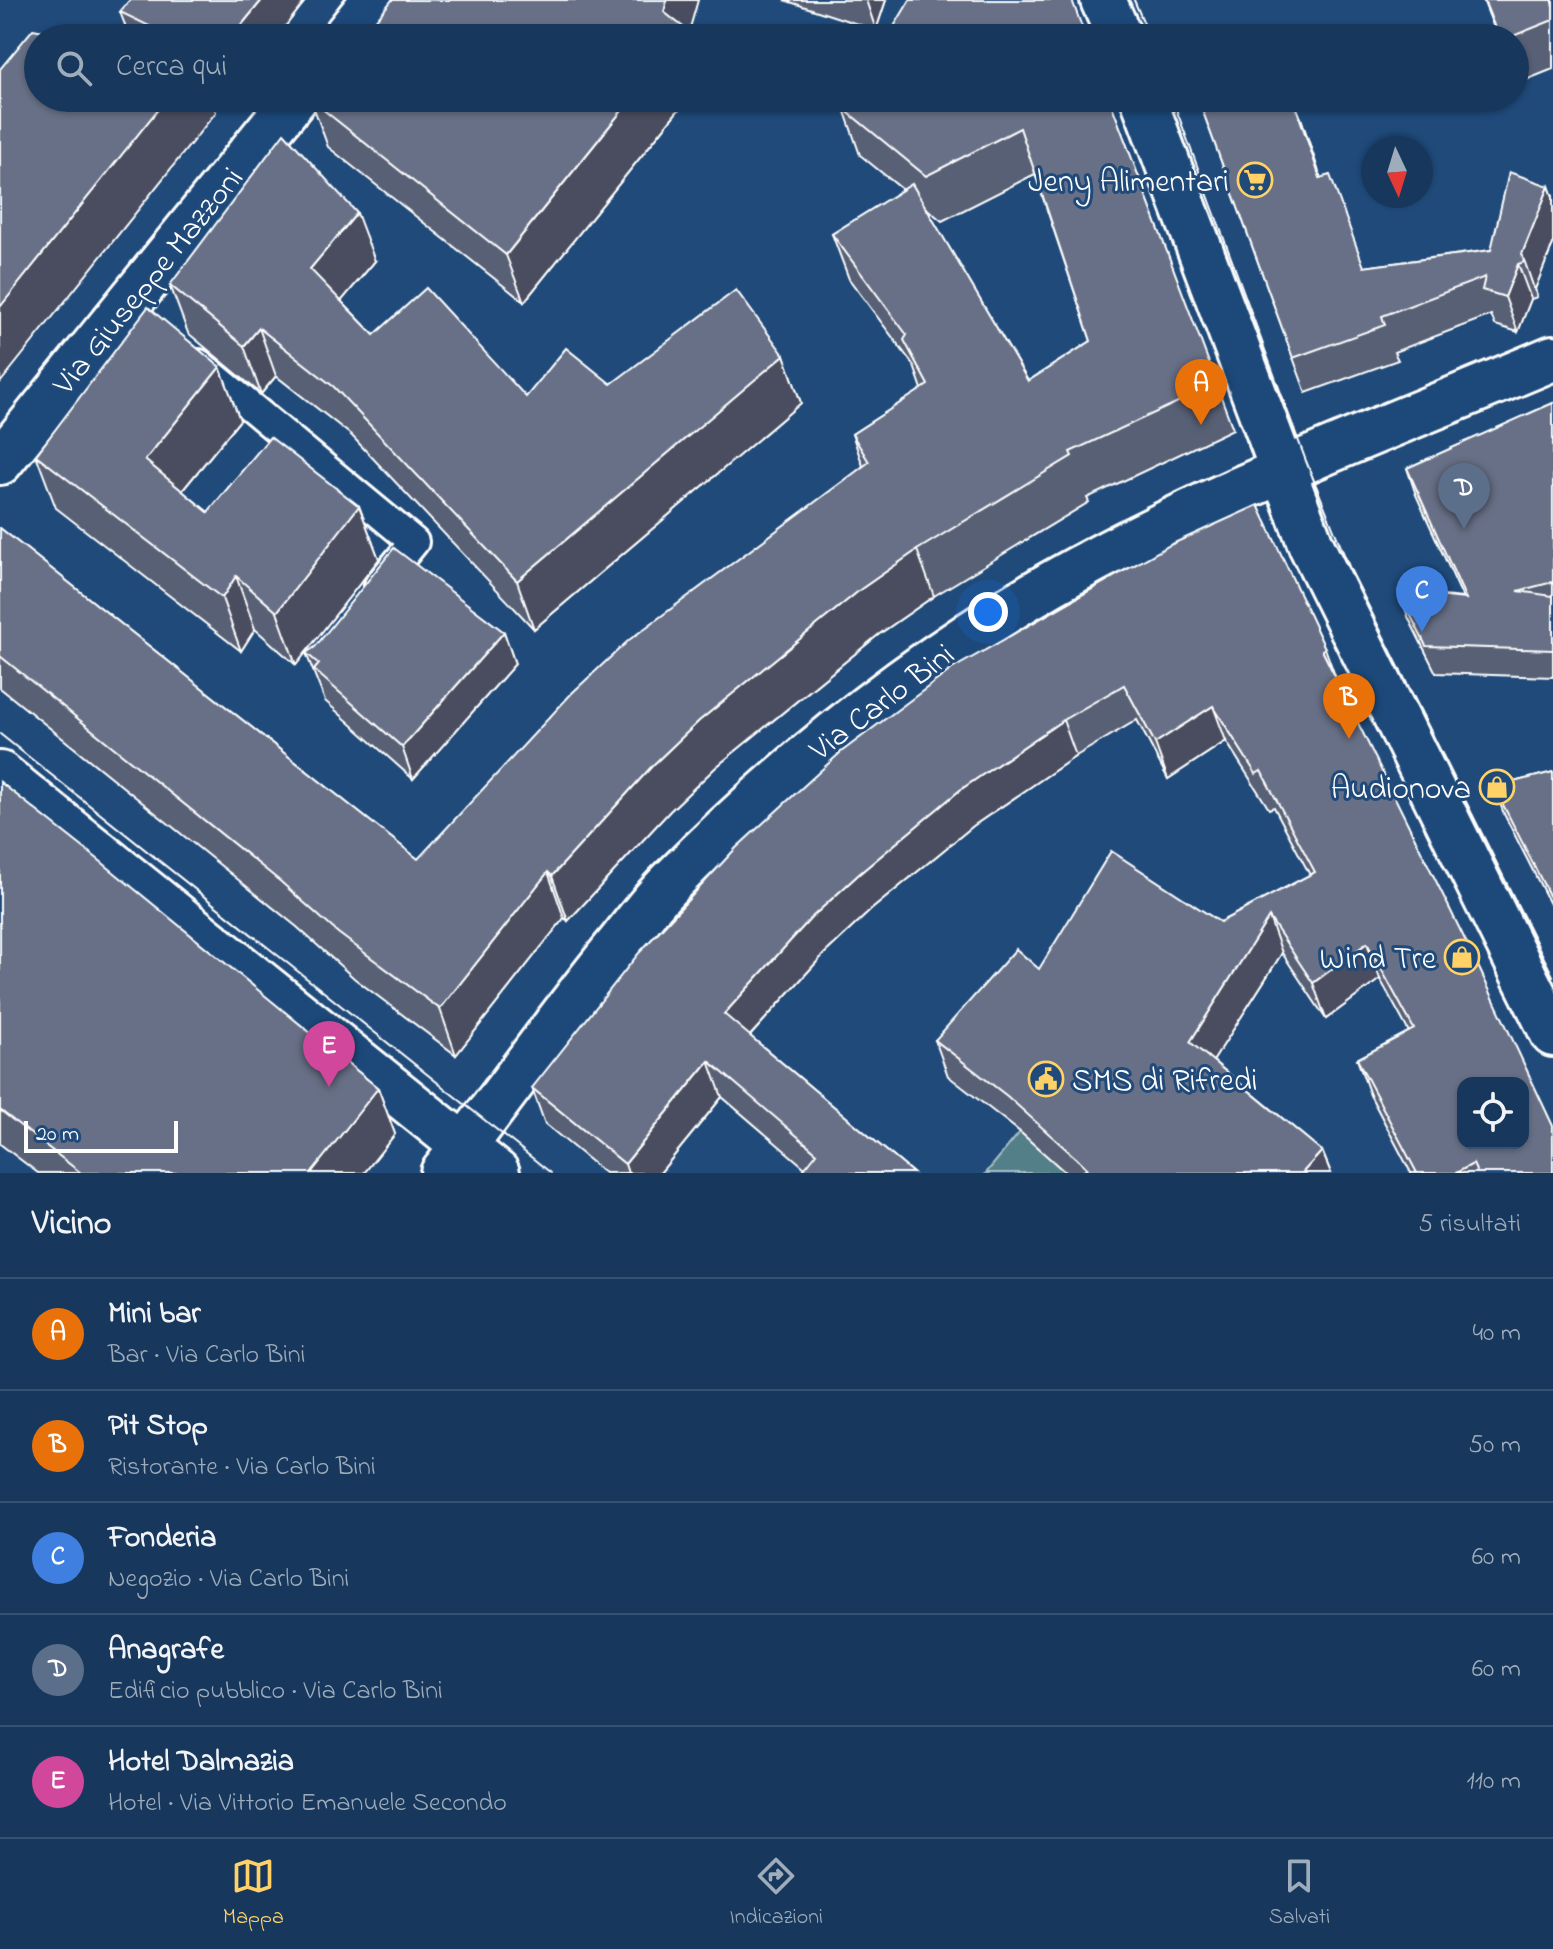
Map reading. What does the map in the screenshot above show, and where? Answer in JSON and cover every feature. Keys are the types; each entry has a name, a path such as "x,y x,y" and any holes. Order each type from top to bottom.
{"street":[{"path":"355,24 374,0"},
{"path":"1103,0 1114,24"},
{"name":"Via Giuseppe Mazzoni","path":"0,462 137,313 285,112"},
{"path":"1148,112 1311,545 1553,1034"},
{"name":"Via Carlo Bini","path":"468,1164 587,983 666,887 756,799 830,737 928,664 1052,583 1281,472 1553,358"},
{"path":"0,774 468,1164"}],"lane":[{"path":"178,347 414,542 359,610"}],"green space":[{"path":"1020,1132 1066,1173 986,1173"}],"building":[{"path":"130,0 262,0 242,24 145,24 120,12"},
{"path":"392,0 667,0 664,12 679,24 372,24"},
{"path":"910,0 1072,0 1081,24 895,24"},
{"path":"1484,0 1553,0 1553,20 1529,30 1529,24 1493,24"},
{"path":"24,40 24,112 156,112 0,307 0,69"},
{"path":"326,112 621,112 506,255"},
{"path":"848,112 1114,112 1217,384 1070,452 1072,456 917,550 861,589 699,721 653,765 552,876 548,872 440,1009 338,933 281,882 0,656 0,528 418,859 572,693 629,640 869,462 852,434 928,385 904,340 907,335 832,234 912,184 1028,381 1091,341 1020,128 926,176"},
{"path":"1203,112 1298,112 1320,178 1330,175 1364,267 1491,250 1509,172 1549,186 1522,254 1524,262 1518,264 1505,297 1482,290 1485,277 1382,316 1385,325 1293,358"},
{"path":"284,133 357,213 310,269 374,335 426,288 526,397 566,348 611,384 736,290 784,355 517,581 334,387 259,328 244,346 170,285"},
{"path":"148,307 220,367 145,460 208,512 270,437 359,506 277,612 236,576 222,598 36,455"},
{"path":"1553,403 1553,582 1518,591 1553,596 1553,650 1426,646 1399,592 1466,599 1407,468"},
{"path":"1258,505 1325,648 1322,650 1480,970 1553,1126 1553,1173 1477,1173 1473,1164 1456,1173 1417,1173 1357,1059 1414,1029 1367,943 1313,983 1269,917 1190,1042 1322,1151 1302,1173 1082,1173 1087,1168 1007,1096 935,1040 1016,949 1039,969 1111,851 1220,922 1315,872 1261,771 1256,774 1213,706 1155,743 1124,685 1063,720 960,790 811,918 724,1014 913,1173 801,1173 817,1153 709,1061 625,1164 532,1088 639,953 736,848 841,752 952,669 1170,545"},
{"path":"394,548 504,632 402,747 314,670 319,664 306,653 315,647"},
{"path":"1553,772 1553,903 1494,787"},
{"path":"0,782 378,1088 311,1173 81,1173 0,1110"}],"tram line":[{"path":"1134,0 1144,24"},
{"path":"1177,112 1306,461 1350,569 1553,976"},
{"path":"0,734 551,1173"}],"place":[{"name":"Jeny Alimentari","path":"1255,180"},
{"name":"Mini bar","path":"1201,425"},
{"name":"Anagrafe","path":"1464,529"},
{"name":"Fonderia","path":"1422,632"},
{"name":"Pit Stop","path":"1349,739"},
{"name":"Audionova","path":"1497,787"},
{"name":"Wind Tre","path":"1462,957"},
{"name":"SMS di Rifredi","path":"1046,1079"},
{"name":"Hotel Dalmazia","path":"329,1087"}]}
